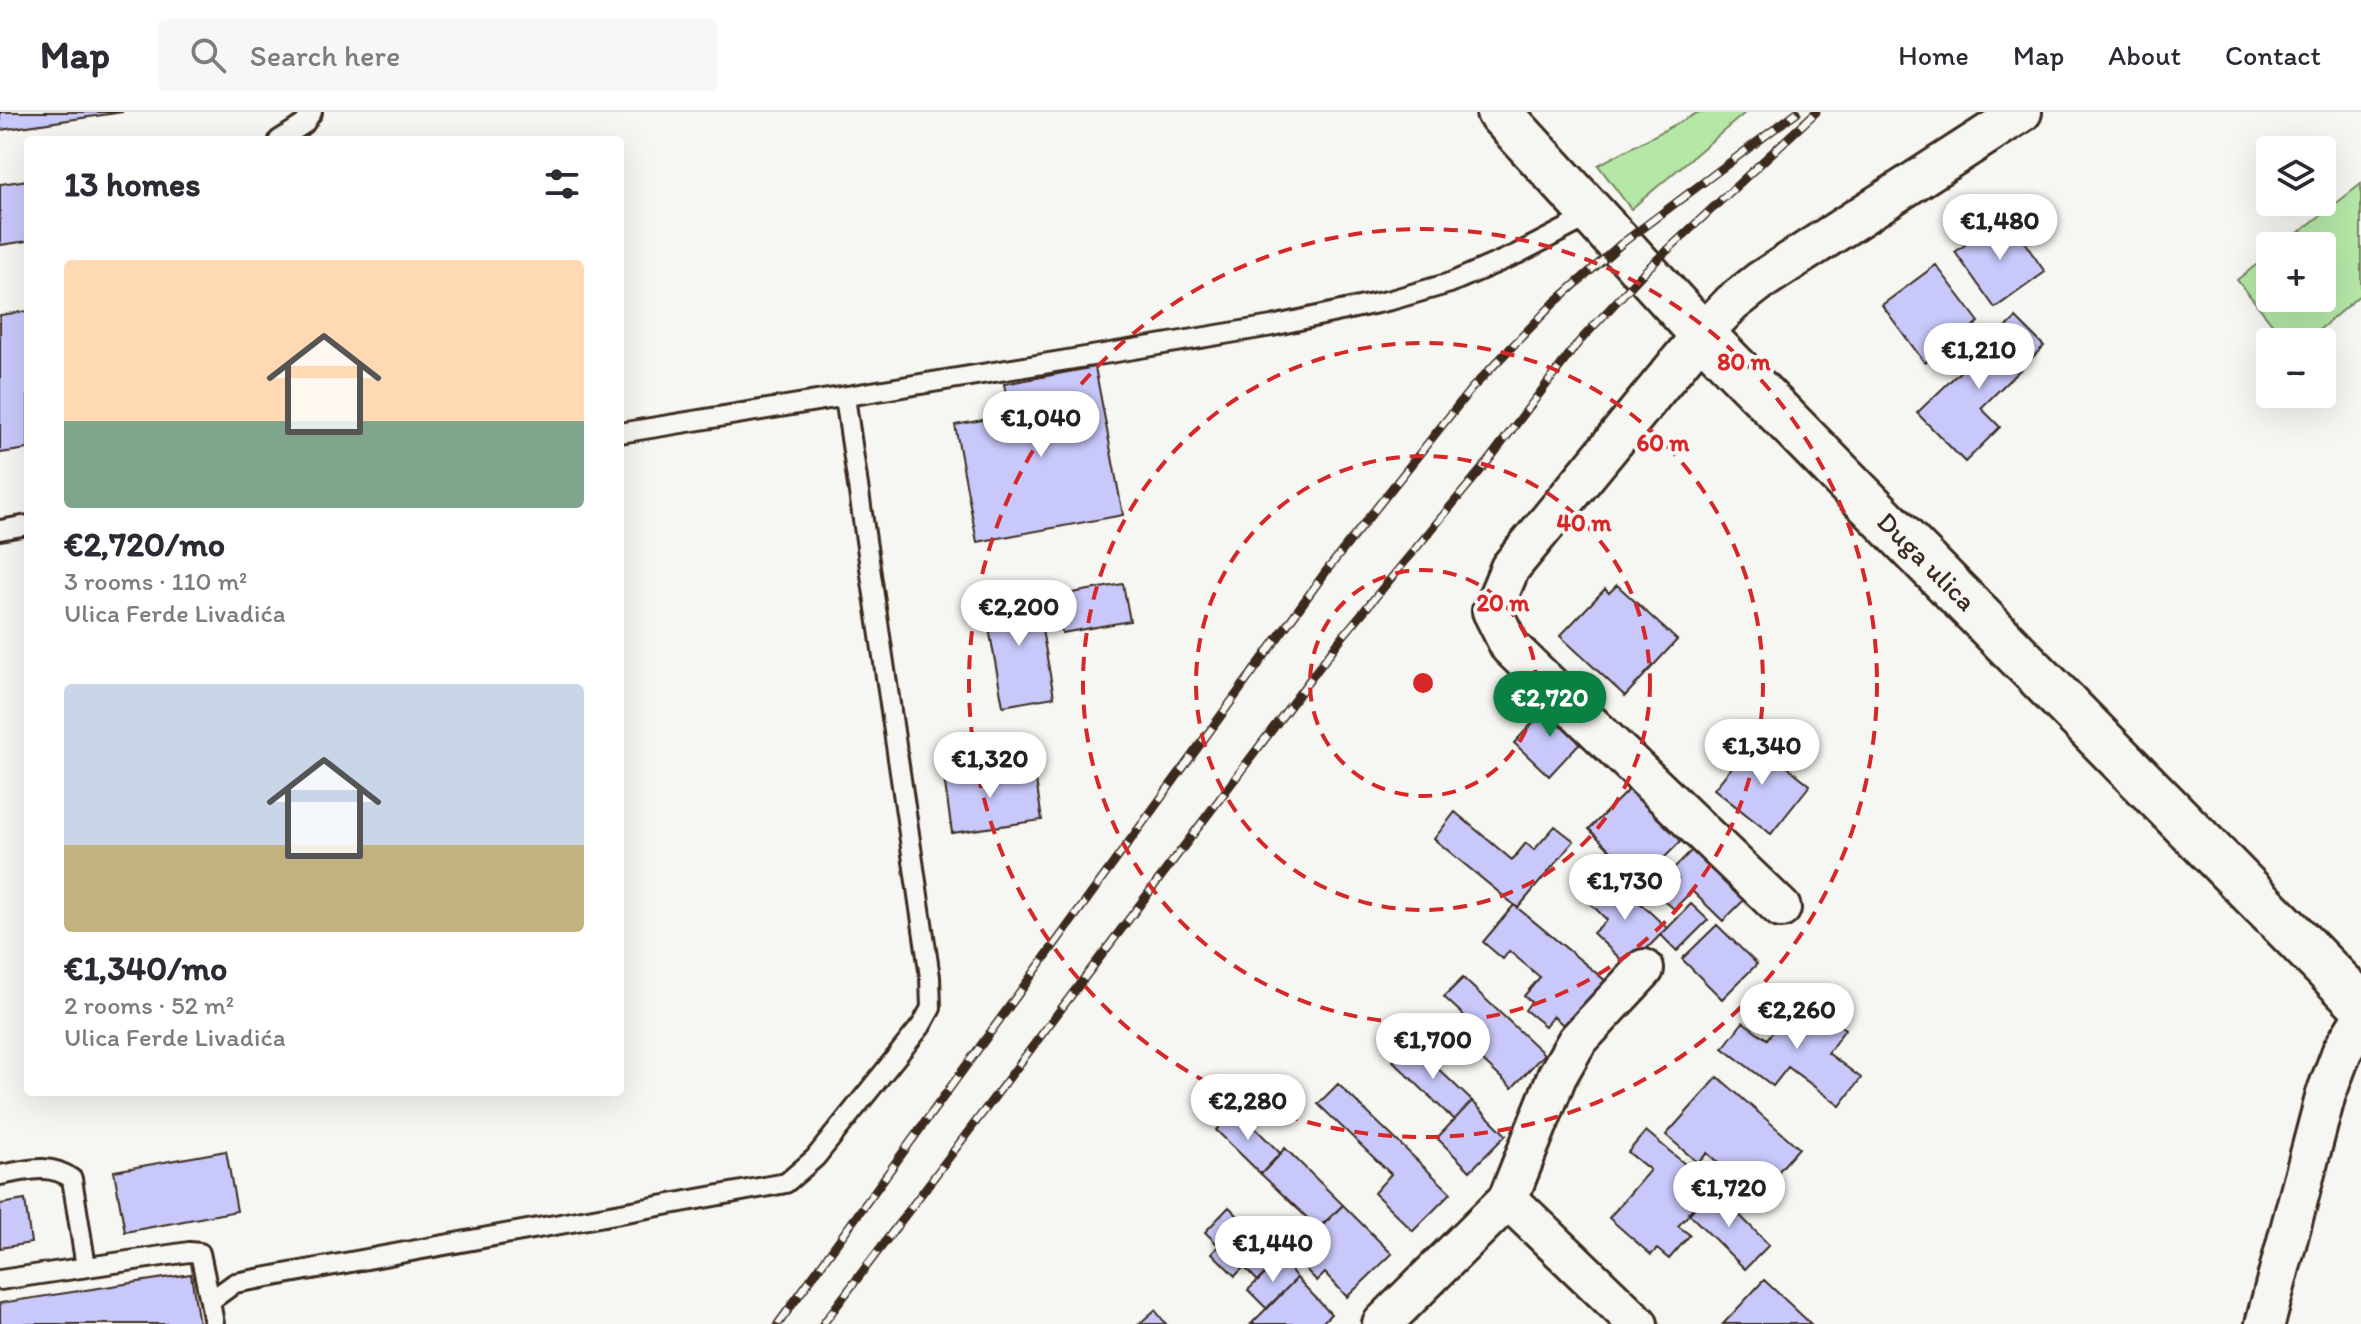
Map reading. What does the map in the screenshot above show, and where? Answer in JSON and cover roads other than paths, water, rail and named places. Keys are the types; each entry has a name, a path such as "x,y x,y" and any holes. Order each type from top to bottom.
{"street":[{"name":"Duga ulica","path":"1499,112 1702,334 2361,1004"},
{"path":"1781,908 1510,647 1492,611 1510,568 1702,334 1732,303 1760,281 2022,112"},
{"path":"1382,1324 1508,1199 1557,1076 1577,1041 1644,969"},
{"path":"2265,1324 2326,1094 2342,1051 2361,1020"},
{"path":"1508,1199 1638,1324"}],"lane":[{"path":"285,136 304,124 312,112"},
{"path":"624,432 1272,326 1391,300 1450,283 1517,254 1594,214"},
{"path":"210,1301 235,1283 786,1183 815,1158 921,1026 931,1008 930,977 845,397"},
{"path":"0,530 24,526"},
{"path":"0,1175 47,1168 62,1171 72,1179 86,1267"},
{"path":"0,1280 189,1252 200,1253 214,1324"}],"railway":[{"path":"778,1324 1327,570 1471,389 1554,303 1621,244 1797,112"},
{"path":"823,1324 1339,641 1485,465 1578,343 1645,271 1816,112"}]}
